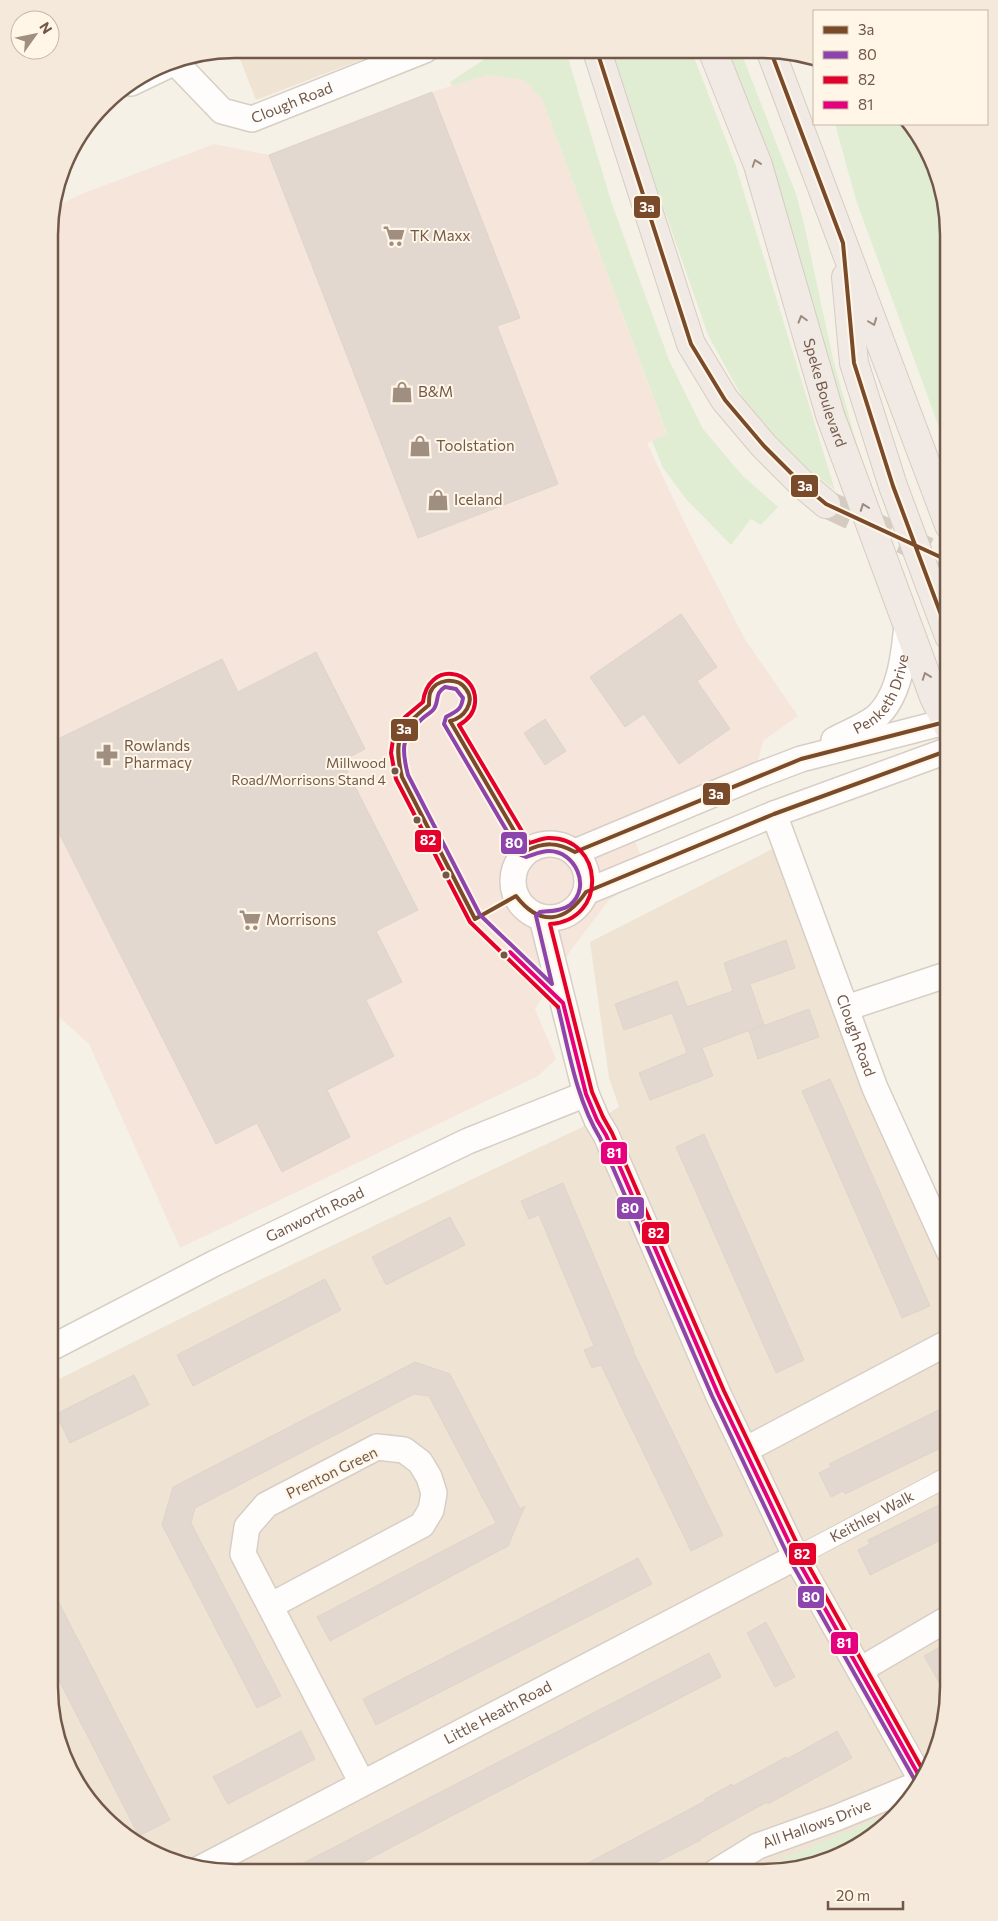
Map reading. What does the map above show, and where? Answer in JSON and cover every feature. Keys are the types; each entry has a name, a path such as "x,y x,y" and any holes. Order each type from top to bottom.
{"highway":[{"path":"599,58 691,344 725,400 764,446 801,483 826,504"},
{"name":"Speke Boulevard","path":"715,58 758,165 830,415 907,625 940,708"},
{"path":"773,58 940,501"},
{"path":"843,243 854,363 893,486 940,612"}],"street":[{"name":"Clough Road","path":"181,66 222,112 252,118 405,58"},
{"name":"Penketh Drive","path":"575,852 802,758 875,717 894,694 904,660 907,625"},
{"name":"Penketh Drive","path":"802,758 940,725"},
{"path":"586,892 774,814 940,753"},
{"name":"Clough Road","path":"774,814 875,1088 940,1229"},
{"path":"551,843 564,846 575,852 583,863 587,875 586,892 579,904 570,913 558,917 542,918 530,913 520,904 512,884 513,871 519,859 526,851 538,845 551,843"},
{"path":"542,918 586,1094 597,1120 606,1135 718,1394 796,1557 917,1775"},
{"path":"846,1008 940,977"},
{"name":"Ganworth Road","path":"58,1344 215,1264 468,1140 586,1094"},
{"path":"745,1450 940,1347"},
{"name":"Prenton Green","path":"270,1606 422,1525 431,1510 434,1493 430,1477 420,1462 404,1450 377,1447 266,1505 247,1527 243,1554 270,1606 362,1783"},
{"name":"Keithley Walk","path":"796,1557 940,1481"},
{"name":"Little Heath Road","path":"212,1862 796,1557"},
{"path":"860,1670 940,1623"},
{"name":"All Hallows Drive","path":"729,1864 758,1846 836,1818 910,1787"}],"shaded area":[{"path":"240,58 366,58 256,100"},
{"path":"487,75 525,80 542,99 667,435 647,443 689,532 746,641 798,716 763,741 758,761 626,817 648,875 609,900 571,950 535,1009 556,1059 538,1076 180,1248 89,1044 58,1016 58,223 60,205 79,195 214,144 269,155 432,92"},
{"path":"784,843 940,1224 940,1698 934,1733 922,1765 911,1785 897,1803 862,1834 821,1854 787,1862 764,1864 234,1864 200,1860 177,1854 156,1845 136,1834 118,1820 87,1785 71,1754 61,1721 58,1698 58,1380 230,1294 597,1120 619,1107 609,1078 590,942"}],"green space":[{"path":"486,58 568,58 612,204 669,360 703,429 742,475 778,507 761,525 751,519 731,545 686,499 663,468 652,441 667,434 542,99 524,80 487,75 452,86 450,82"},
{"path":"611,58 694,58 735,163 835,490 806,468 751,413 708,335"},
{"path":"725,58 743,58 796,194 834,363 864,469 856,469"},
{"path":"835,125 902,125 917,146 927,167 939,211 940,430 856,200"},
{"path":"885,1815 862,1834 831,1850 798,1860 773,1863"}],"building":[{"name":"TK Maxx","path":"432,92 520,318 497,326 558,484 418,538 269,155"},
{"path":"681,614 717,667 697,681 730,729 679,764 644,714 625,727 590,677"},
{"name":"Morrisons","path":"316,652 365,749 342,761 418,910 376,931 402,982 366,1000 394,1056 327,1090 350,1137 282,1172 257,1123 216,1144 58,831 58,739 222,659 238,692"},
{"path":"545,719 566,751 545,765 524,733"},
{"path":"786,940 795,968 750,984 764,1025 702,1048 713,1076 650,1100 639,1073 687,1053 672,1013 624,1030 615,1004 677,981 687,1007 733,991 724,963"},
{"path":"809,1009 819,1037 758,1059 749,1031"},
{"path":"830,1079 930,1306 902,1318 802,1091"},
{"path":"704,1134 804,1360 776,1373 676,1147"},
{"path":"563,1183 633,1351 723,1535 691,1551 601,1365 592,1368 584,1350 594,1346 539,1215 529,1219 521,1201"},
{"path":"450,1217 465,1245 386,1285 372,1257"},
{"path":"325,1279 341,1310 193,1386 177,1355"},
{"path":"415,1362 450,1374 520,1509 525,1506 508,1546 330,1641 317,1617 496,1523 429,1396 414,1394 195,1508 191,1523 281,1696 257,1708 162,1525 173,1487"},
{"path":"134,1375 149,1405 70,1443 58,1418 58,1413"},
{"path":"940,1409 940,1448 845,1494 843,1491 831,1497 819,1473 831,1467 829,1464"},
{"path":"940,1504 940,1540 870,1575 858,1550 870,1544 868,1540"},
{"path":"638,1558 652,1584 376,1725 363,1699"},
{"path":"58,1601 170,1820 139,1836 58,1678"},
{"path":"766,1622 795,1677 775,1687 747,1633"},
{"path":"940,1647 940,1684 924,1656"},
{"path":"709,1653 721,1677 359,1864 302,1864"},
{"path":"301,1731 315,1759 228,1804 213,1777"},
{"path":"837,1731 852,1758 653,1864 586,1864 705,1801 705,1799 732,1784 733,1786 786,1757 787,1759"}],"tunnel":[{"path":"826,504 940,557"}],"transit line":[{"name":"3a","path":"599,58 691,344 725,400 764,446 801,483 826,504 940,557"},
{"name":"3a","path":"773,58 843,243 854,363 893,486 940,612"},
{"name":"82","path":"558,1007 470,922 396,779 391,753 394,733 405,717 423,702 427,689 434,680 442,675 452,674 461,677 469,683 474,691 475,703 472,713 459,725 529,843 548,838 567,841 580,850 589,864 592,879 590,895 582,909 569,919 550,924 592,1092 612,1133 724,1391 802,1554 921,1767"},
{"name":"3a","path":"940,723 801,759 575,852 562,846 550,844 526,851 450,721 464,713 470,699 466,689 457,682 441,682 433,688 430,694 429,705 405,728 401,736 398,753 402,777 475,919 516,896 525,906 543,917 561,915 570,910 586,892 774,814 940,753"},
{"name":"80","path":"445,687 456,689 463,698 459,708 446,717 444,724 521,855 526,857 546,851 558,853 573,863 578,871 580,889 570,905 560,910 540,912 536,916 552,984 480,915 408,775 404,757 407,737 410,731 434,709 438,694 445,687"},
{"name":"81","path":"510,952 563,1003 586,1094 597,1120 606,1135 718,1394 796,1557 918,1773"},
{"name":"80","path":"558,1007 574,1074 585,1107 712,1396 790,1560 914,1779"}],"place":[{"name":"TK Maxx","path":"394,236"},
{"name":"B&M","path":"402,392"},
{"name":"Toolstation","path":"420,446"},
{"name":"Iceland","path":"438,500"},
{"name":"Rowlands Pharmacy","path":"107,755"},
{"name":"Millwood Road/Morrisons Stand 4","path":"395,771"},
{"name":"Morrisons","path":"250,920"}]}
